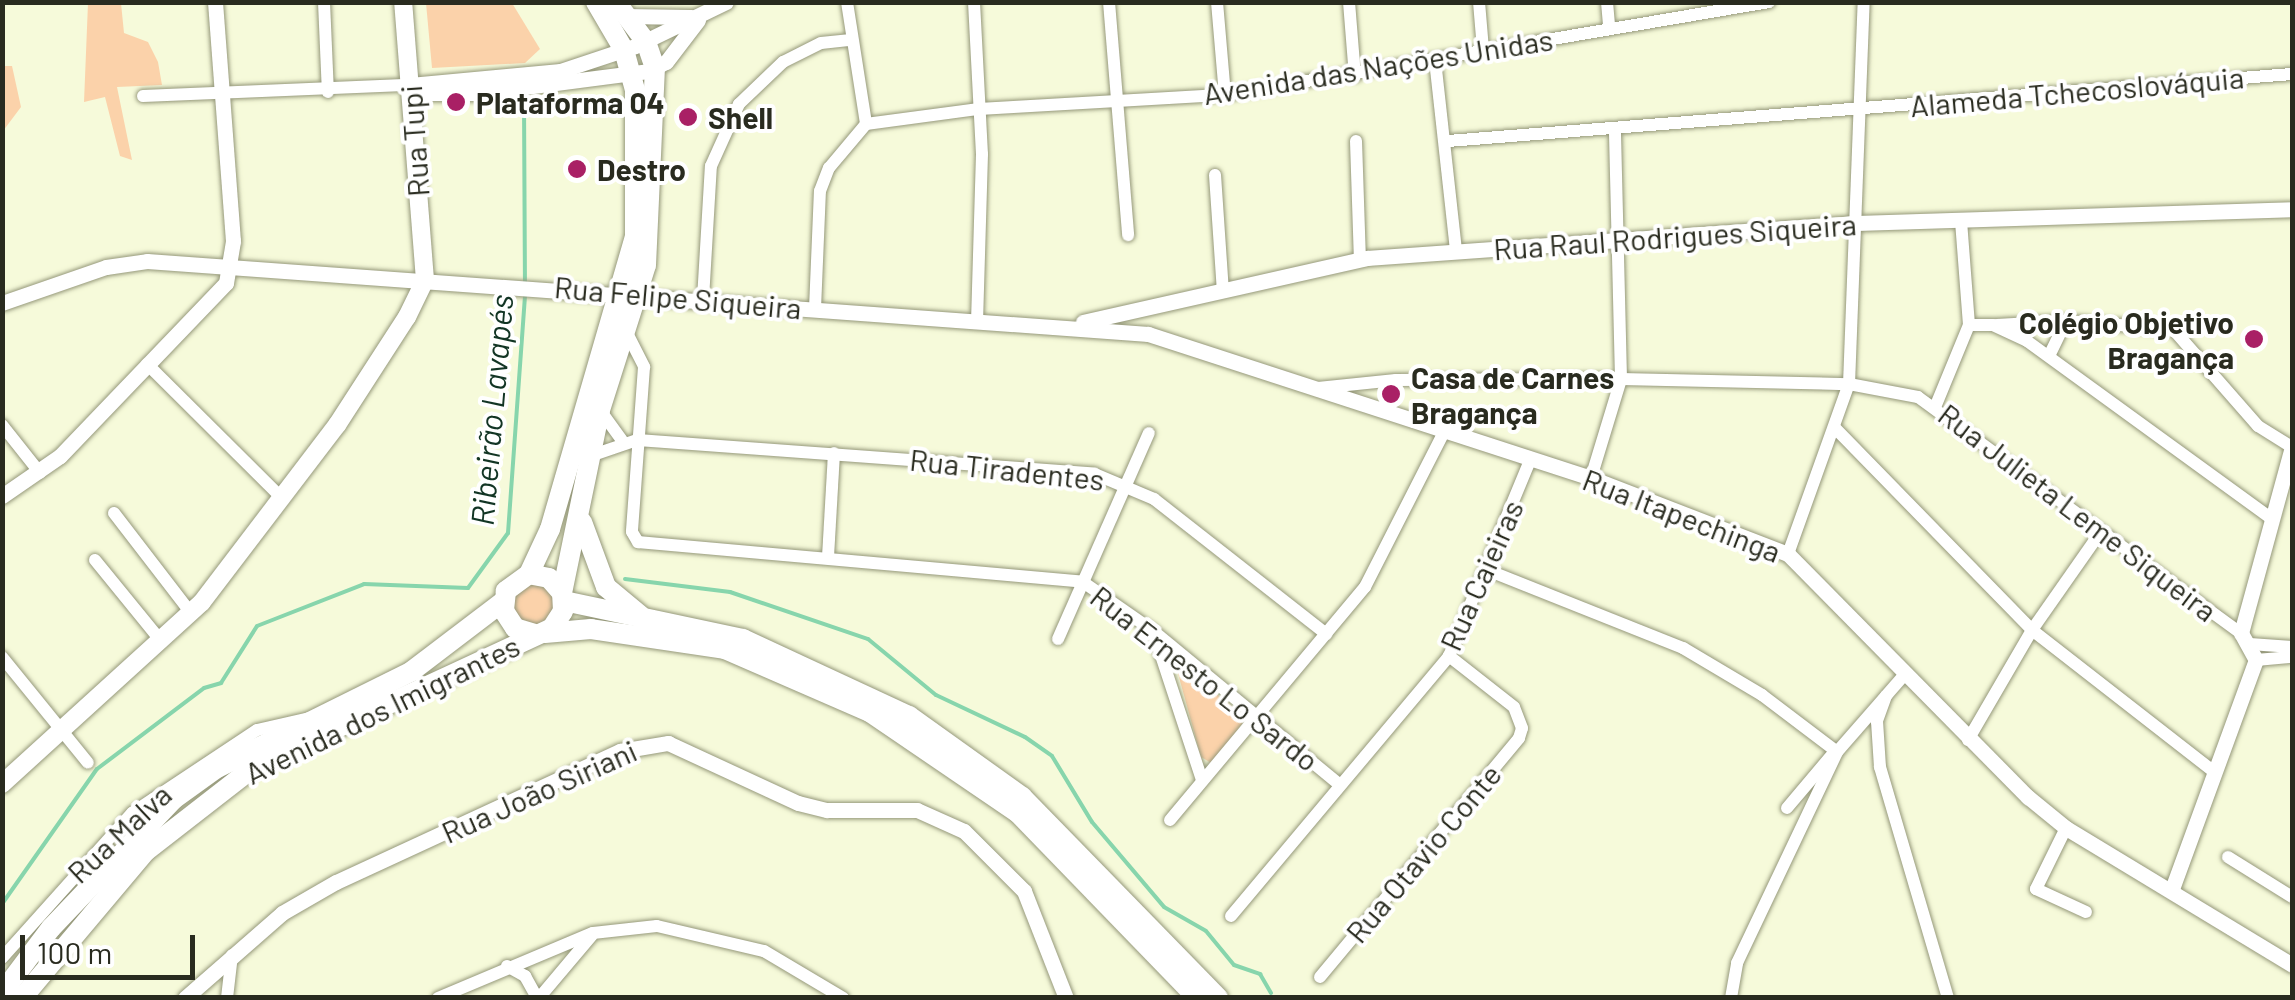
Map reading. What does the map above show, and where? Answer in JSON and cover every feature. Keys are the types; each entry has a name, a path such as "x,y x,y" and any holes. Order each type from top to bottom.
{"main road":[{"name":"Rua Tupi","path":"403,2 425,280"},
{"name":"Avenida dos Imigrantes","path":"22,998 118,880 213,796 306,740 539,634 559,620 600,410 628,333 634,238 638,120 632,73 624,50 596,2"},
{"name":"Avenida dos Imigrantes","path":"561,486 628,296 650,207 655,68 646,42 620,9"},
{"path":"2,784 190,613 369,377 425,280"},
{"path":"561,486 529,574 548,578 563,597 761,647 848,683 946,739 1060,832 1218,998"},
{"path":"484,614 561,486"},
{"path":"580,504 597,573 647,620"},
{"name":"Avenida dos Imigrantes","path":"529,574 512,583 504,600 508,620 539,634"},
{"path":"484,614 504,600"},
{"name":"Avenida dos Imigrantes","path":"2,992 51,928 174,798 313,718 438,655 484,614"},
{"path":"539,634 591,628 697,642 766,664 870,712 1018,813 1197,998"}],"street":[{"path":"2,496 40,473 215,296 232,264 215,2"},
{"path":"324,2 328,92"},
{"path":"143,96 328,92 560,70 646,42 726,2"},
{"path":"814,309 820,191 829,168 866,124 847,2"},
{"path":"974,2 980,109 976,320"},
{"path":"1109,2 1128,235"},
{"path":"1217,2 1225,95"},
{"path":"1349,2 1355,76"},
{"path":"1479,2 1483,50"},
{"path":"1607,2 1609,27"},
{"name":"Avenida das Nações Unidas","path":"866,124 980,109 1225,95 1355,76 1737,4 1768,2"},
{"path":"1788,554 1849,384 1864,2"},
{"path":"620,9 700,17"},
{"path":"410,86 424,93 479,93 655,68 700,17"},
{"path":"703,299 711,166 754,84 821,43 851,40"},
{"path":"1435,60 1448,141 1456,250"},
{"name":"Alameda Tchecoslováquia","path":"1448,141 2292,74"},
{"path":"1591,478 1621,380 1621,238 1614,129"},
{"path":"1356,141 1360,260"},
{"path":"1215,176 1222,290"},
{"name":"Rua Raul Rodrigues Siqueira","path":"1065,325 1360,260 1456,250 1856,223 2292,209"},
{"path":"1936,405 1968,325 1961,220"},
{"name":"Rua Felipe Siqueira","path":"2,303 126,262 232,264 1065,325"},
{"path":"1148,334 1156,308"},
{"path":"1968,325 2066,321 2172,329 2258,426 2292,447 2272,519 2249,646 2213,771 2172,889"},
{"path":"2049,356 2066,321"},
{"name":"Rua Itapechinga","path":"1065,325 1148,334 1591,478 1788,554 1846,606 1968,740 2066,828 2172,889 2292,966"},
{"path":"1993,325 2049,356 2272,519"},
{"path":"628,333 644,367 637,440"},
{"path":"146,364 281,497"},
{"name":"Rua Julieta Leme Siqueira","path":"1313,388 1396,380 1849,384 1936,405 2249,646"},
{"path":"590,456 622,440 600,410"},
{"path":"2,426 40,473"},
{"path":"1835,428 2032,630 2213,771"},
{"path":"1170,820 1364,587 1444,432"},
{"path":"1058,639 1149,433"},
{"name":"Rua Tiradentes","path":"622,440 1016,464 1128,484 1326,634"},
{"name":"Rua Ernesto Lo Sardo","path":"637,440 635,540 1083,582 1152,630 1339,784"},
{"path":"828,557 834,453"},
{"name":"Rua Caieiras","path":"1231,916 1449,656 1530,460"},
{"path":"114,513 190,613"},
{"path":"1968,740 2032,630 2100,533"},
{"path":"95,560 161,642"},
{"path":"1487,570 1683,648 1838,752"},
{"path":"1152,630 1202,780"},
{"path":"2249,646 2292,647"},
{"path":"2249,646 2292,657"},
{"name":"Rua Otavio Conte","path":"1320,977 1522,728 1514,708 1449,656"},
{"path":"2,657 8,675 88,763"},
{"path":"1788,808 1905,674"},
{"path":"1889,689 1877,720 1880,768 1948,998"},
{"name":"Rua Malva","path":"2,958 132,813 257,730 313,718"},
{"name":"Rua João Siriani","path":"185,998 232,953 336,882 620,751 668,743 798,804 827,810 917,810 964,831 1024,891 1066,998"},
{"path":"1731,998 1737,963 1838,752"},
{"path":"2066,828 2036,889 2086,912"},
{"path":"2228,857 2292,897"},
{"path":"438,998 593,933 656,926 704,933 764,950 843,998"},
{"path":"508,966 524,976 538,998 593,933"},
{"path":"227,998 232,953"}],"shaded area":[{"path":"88,3 121,3 124,33 148,42 158,62 162,85 117,87 132,160 120,156 105,97 84,102"},
{"path":"426,3 512,3 540,49 525,63 432,68"},
{"path":"3,66 12,66 21,107 3,131"},
{"path":"525,581 553,589 554,618 534,628 511,612 513,590"},
{"path":"1174,659 1246,718 1213,764 1201,757"}],"waterway":[{"name":"Ribeirão Lavapés","path":"524,101 525,286"},
{"name":"Ribeirão Lavapés","path":"2,904 97,769 204,688 221,683 257,626 364,584 468,588 508,533 525,295"},
{"path":"625,579 730,592 868,639 936,695 1025,737 1052,756 1092,822 1164,907 1206,931 1234,965 1260,974 1271,993"}],"place":[{"name":"Plataforma 04","path":"456,102"},
{"name":"Shell","path":"688,117"},
{"name":"Destro","path":"577,169"},
{"name":"Colégio Objetivo Bragança","path":"2254,339"},
{"name":"Casa de Carnes Bragança","path":"1391,394"}]}
